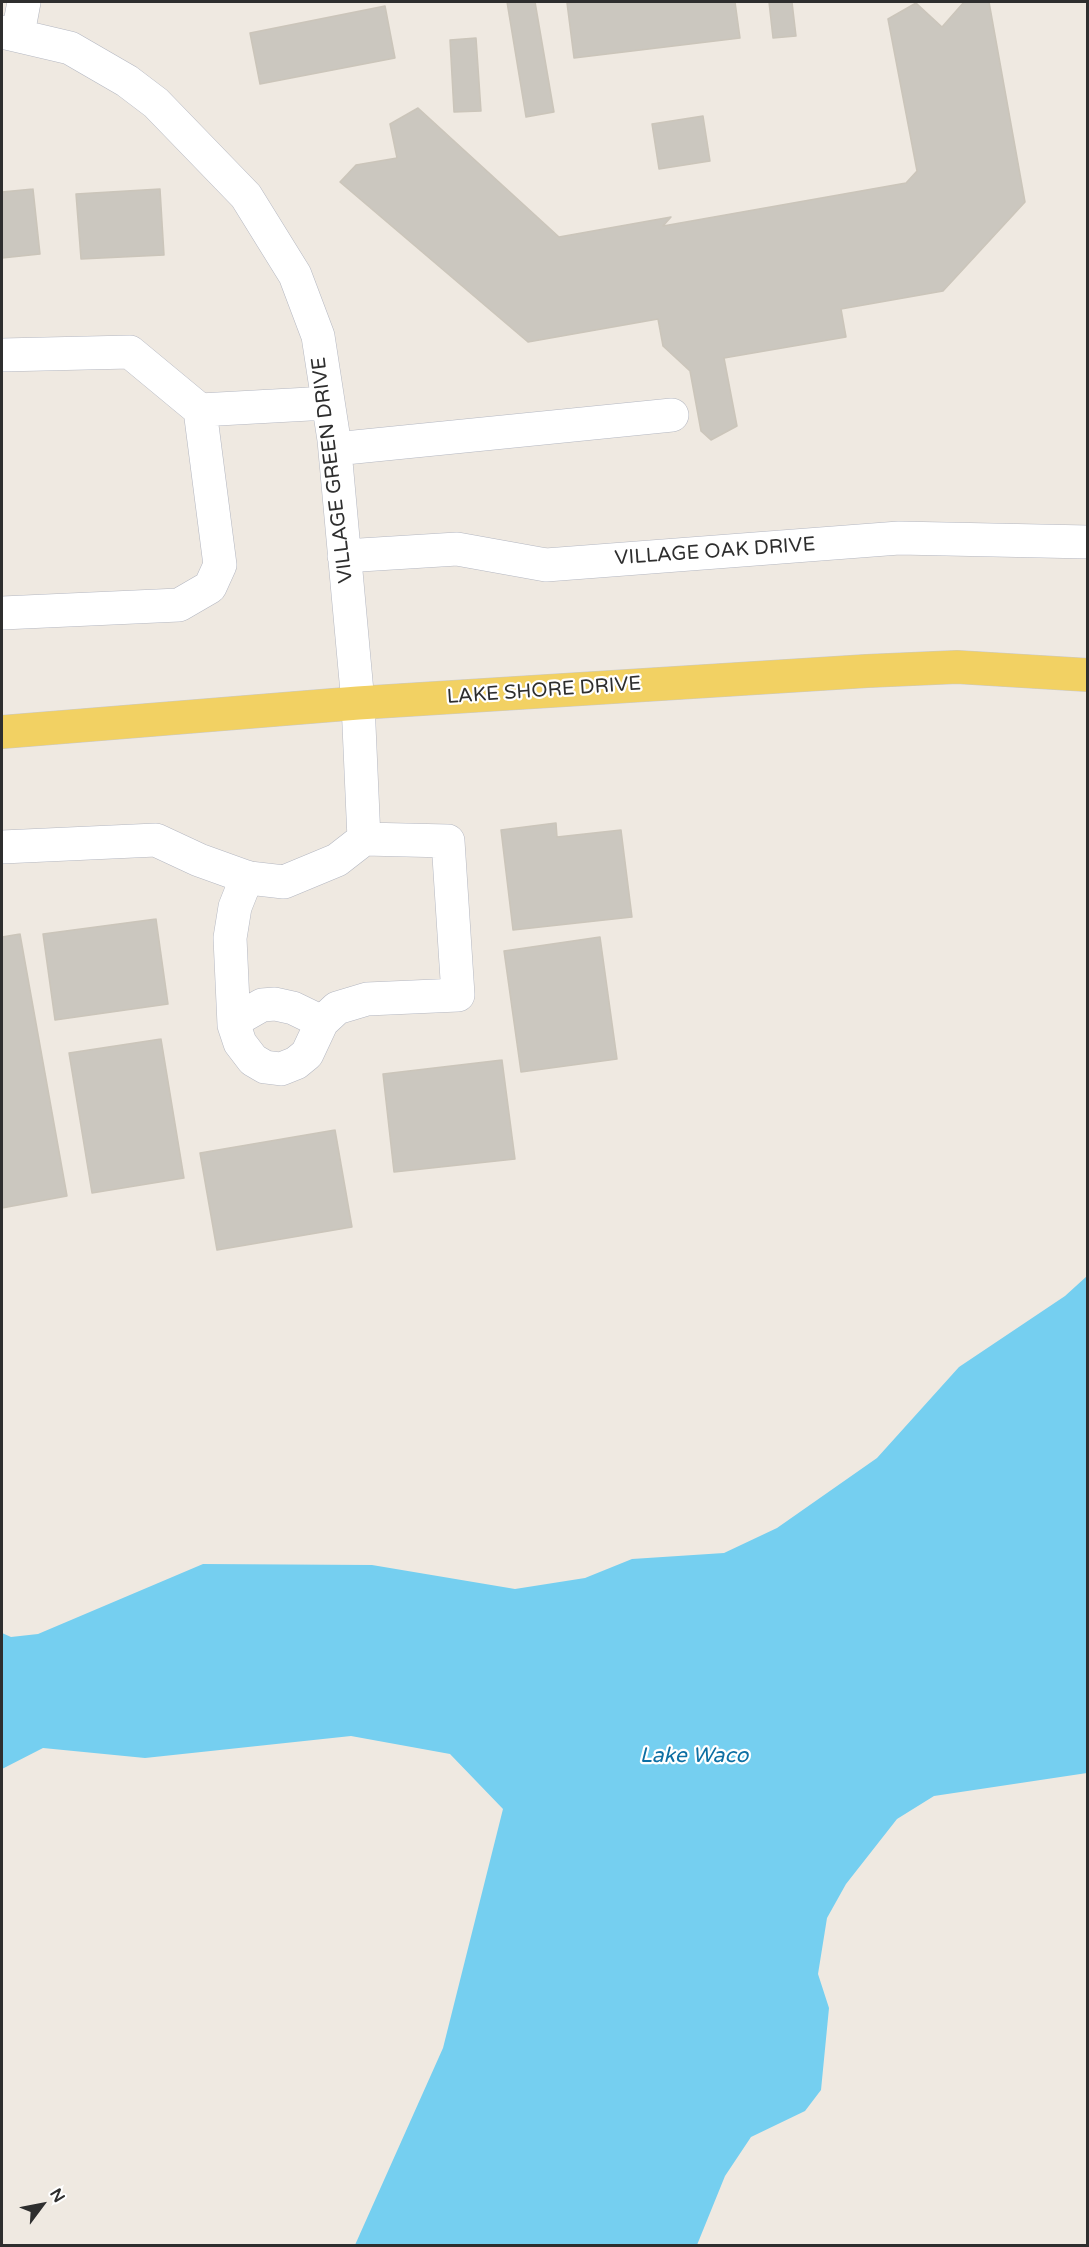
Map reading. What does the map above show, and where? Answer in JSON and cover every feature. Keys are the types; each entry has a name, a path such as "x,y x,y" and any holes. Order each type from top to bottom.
{"main road":[{"name":"LAKE SHORE DRIVE","path":"2,732 358,703 957,667 1088,675"}],"street":[{"path":"10,33 24,2"},
{"name":"VILLAGE GREEN DRIVE","path":"10,33 70,48 127,81 156,103 193,138 246,196 278,244 295,275 318,336 335,449 358,703 364,840"},
{"path":"2,355 130,352 200,410 328,404"},
{"path":"2,613 178,605 210,587 220,565 200,410"},
{"path":"335,449 672,415"},
{"name":"VILLAGE OAK DRIVE","path":"344,556 457,549 546,565 900,538 1088,542"},
{"path":"2,847 156,840 199,860 247,877 284,882 337,860 364,840 448,841 458,994 367,999 337,1008 322,1022 307,1054 281,1069 265,1067 253,1060 240,1043 234,1025 230,938 235,907 247,877"},
{"path":"234,1025 252,1010 269,1004 293,1008 322,1022"}],"water":[{"name":"Lake Waco","path":"1087,1276 1087,1773 934,1796 897,1819 846,1884 827,1918 818,1974 829,2008 821,2090 805,2111 751,2137 725,2176 697,2245 355,2245 443,2048 503,1809 450,1754 351,1736 145,1758 43,1748 2,1769 2,1633 11,1637 38,1634 203,1564 372,1565 515,1589 585,1578 632,1559 724,1553 777,1528 877,1458 959,1367 1065,1296"}],"building":[{"path":"507,2 535,2 554,112 526,117"},
{"path":"735,2 740,38 574,58 567,3"},
{"path":"769,2 792,2 796,36 773,38"},
{"path":"964,2 989,2 1025,202 943,291 841,309 846,337 724,358 737,426 711,440 701,431 690,371 663,346 658,319 528,342 340,182 356,165 397,158 390,124 418,108 559,237 671,217 663,226 906,183 917,171 888,19 916,3 942,27"},
{"path":"385,6 395,58 260,84 250,33"},
{"path":"476,38 481,111 454,112 450,40"},
{"path":"703,116 710,161 659,169 652,124"},
{"path":"33,189 40,254 2,258 2,192"},
{"path":"160,189 164,255 81,259 76,194"},
{"path":"556,823 557,837 621,830 632,917 513,930 501,830"},
{"path":"156,919 168,1004 55,1020 43,934"},
{"path":"20,934 67,1196 2,1208 2,937"},
{"path":"600,937 617,1059 521,1072 504,951"},
{"path":"161,1039 184,1178 92,1193 69,1053"},
{"path":"502,1060 515,1159 394,1172 383,1074"},
{"path":"335,1130 352,1227 217,1250 200,1153"}]}
